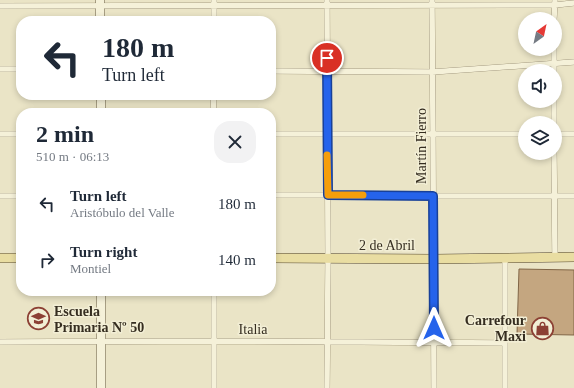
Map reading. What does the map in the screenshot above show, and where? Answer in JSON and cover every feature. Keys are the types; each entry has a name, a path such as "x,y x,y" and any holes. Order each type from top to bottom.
{"main road":[{"name":"2 de Abril","path":"276,258 434,259 574,257"},
{"path":"0,258 16,258"}],"street":[{"path":"0,6 100,3 574,3"},
{"path":"100,3 100,16"},
{"path":"214,3 214,16"},
{"path":"327,3 327,388"},
{"name":"Martín Fierro","path":"432,3 434,388"},
{"path":"554,56 554,63"},
{"path":"276,71 432,72 574,62"},
{"path":"0,69 16,69"},
{"path":"0,134 16,134"},
{"path":"276,134 518,134"},
{"path":"562,134 574,134"},
{"path":"554,160 555,258"},
{"path":"276,195 574,196"},
{"path":"0,196 16,196"},
{"path":"504,388 505,258"},
{"path":"101,296 101,388"},
{"path":"214,296 214,388"},
{"name":"Italia","path":"0,342 214,341 505,343"}],"building":[{"path":"519,269 574,270 574,335 517,334"}],"slow traffic":[{"path":"327,155 328,195 363,195"}],"place":[{"name":"Escuela Primaria Nº 50","path":"38,319"},
{"name":"Carrefour Maxi","path":"542,328"}],"route":[{"path":"327,58 328,195 433,196 434,328"}]}
